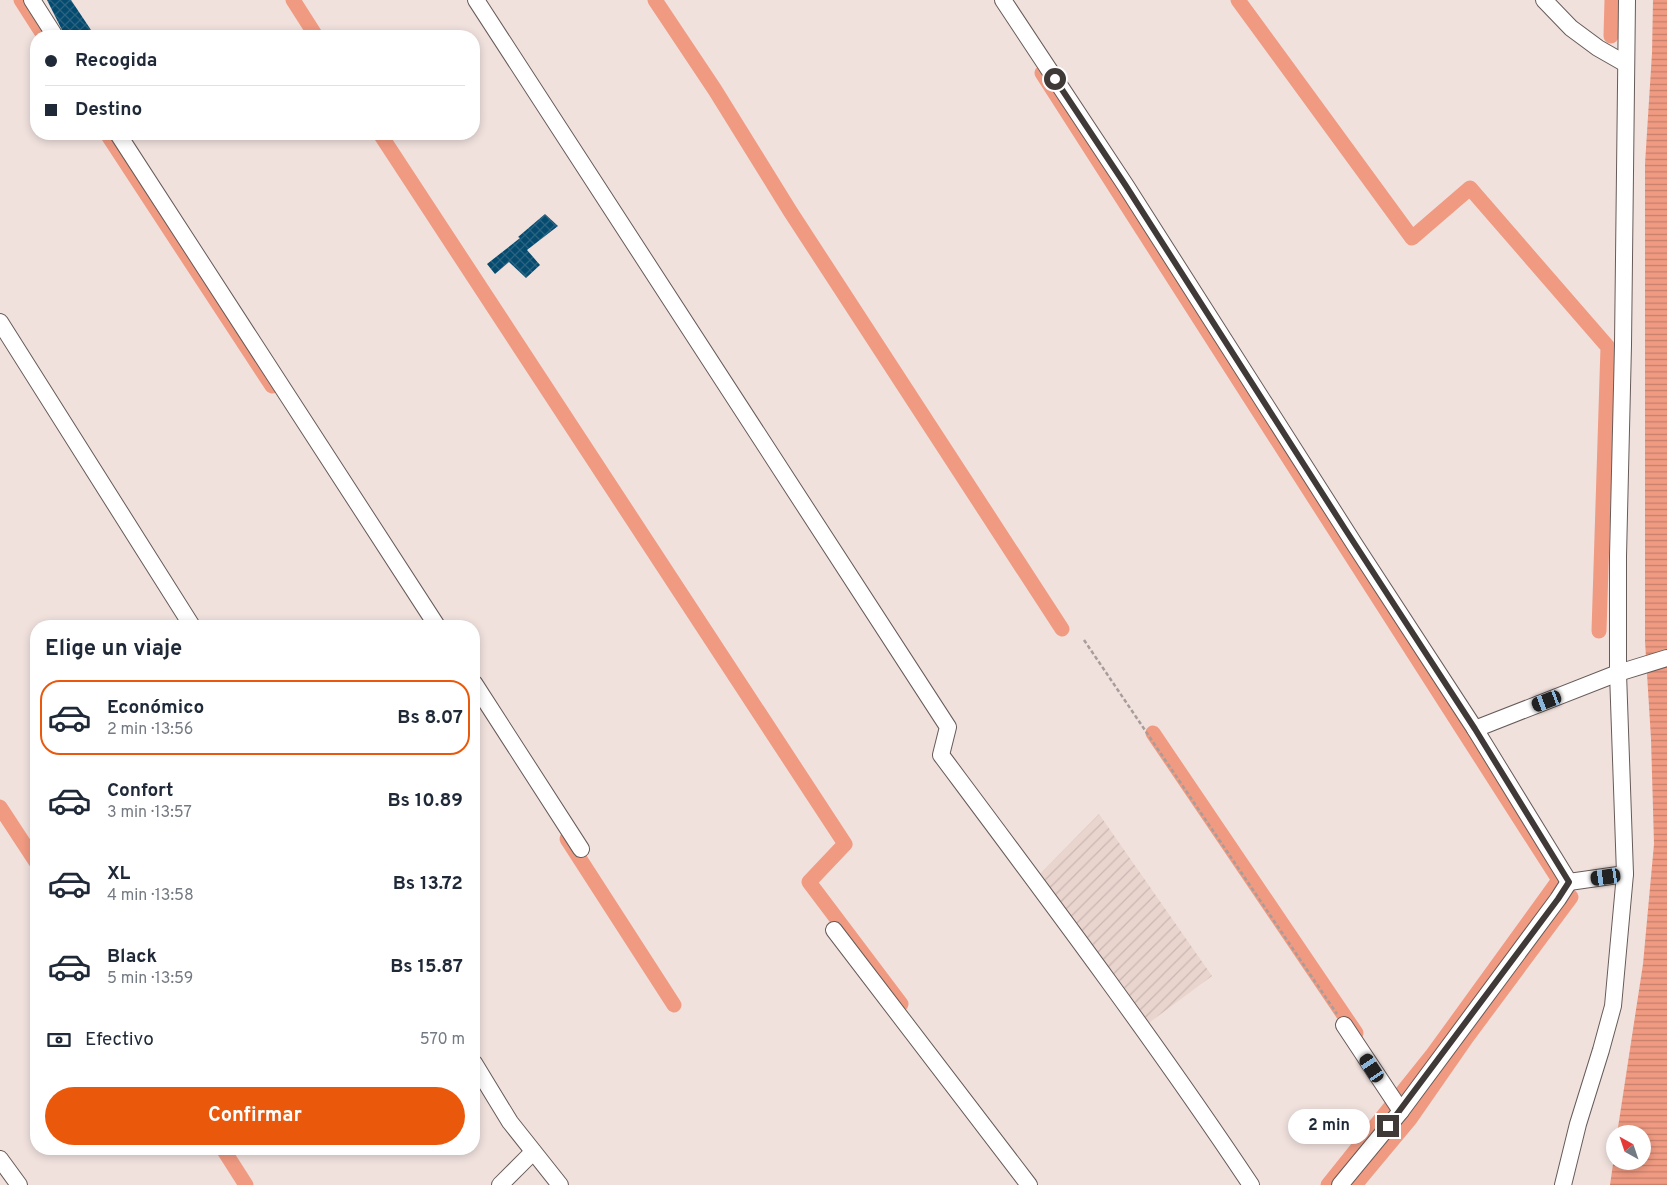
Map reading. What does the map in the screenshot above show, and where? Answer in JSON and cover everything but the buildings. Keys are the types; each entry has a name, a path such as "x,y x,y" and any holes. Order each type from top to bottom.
{"street":[{"path":"32,0 51,30"},
{"path":"476,0 948,727 941,755 1061,916 1220,1139 1250,1185"},
{"path":"1003,0 1126,186 1475,729 1569,882"},
{"path":"1544,0 1570,28 1598,48 1626,64"},
{"path":"1563,1185 1578,1124 1601,1050 1612,1006 1625,874 1618,556 1623,345 1627,0"},
{"path":"122,140 433,620"},
{"path":"0,322 188,620"},
{"path":"1475,729 1622,672 1667,658"},
{"path":"480,692 581,849"},
{"path":"1340,1185 1401,1111 1569,882 1625,874"},
{"path":"834,930 1029,1185"},
{"path":"1344,1025 1401,1111"},
{"path":"480,1073 510,1122 560,1185"},
{"path":"500,1185 533,1152"},
{"path":"0,1159 19,1185"}],"path":[{"path":"1084,640 1344,1025"}],"shaded area":[{"path":"1653,0 1667,0 1667,1185 1610,1185 1612,1170 1651,1170 1651,1125 1618,1125 1643,964 1654,844 1651,739 1645,641 1645,164 1652,53"},
{"path":"1099,814 1212,976 1146,1025 1038,876"}],"waterway":[{"path":"21,0 40,30"},
{"path":"293,0 312,30"},
{"path":"655,0 1062,629"},
{"path":"1238,0 1412,238 1470,188 1608,347 1599,631"},
{"path":"1611,36 1612,0"},
{"path":"1042,73 1559,880 1433,1054 1328,1185"},
{"path":"111,140 272,386"},
{"path":"384,140 845,844 809,882 901,1004"},
{"path":"1153,733 1356,1033"},
{"path":"0,807 30,853"},
{"path":"567,839 674,1005"},
{"path":"1355,1185 1410,1119 1467,1037 1571,897"},
{"path":"227,1155 246,1185"}],"route":[{"path":"1055,79 1126,186 1475,729 1569,882 1401,1111 1388,1126"}]}
